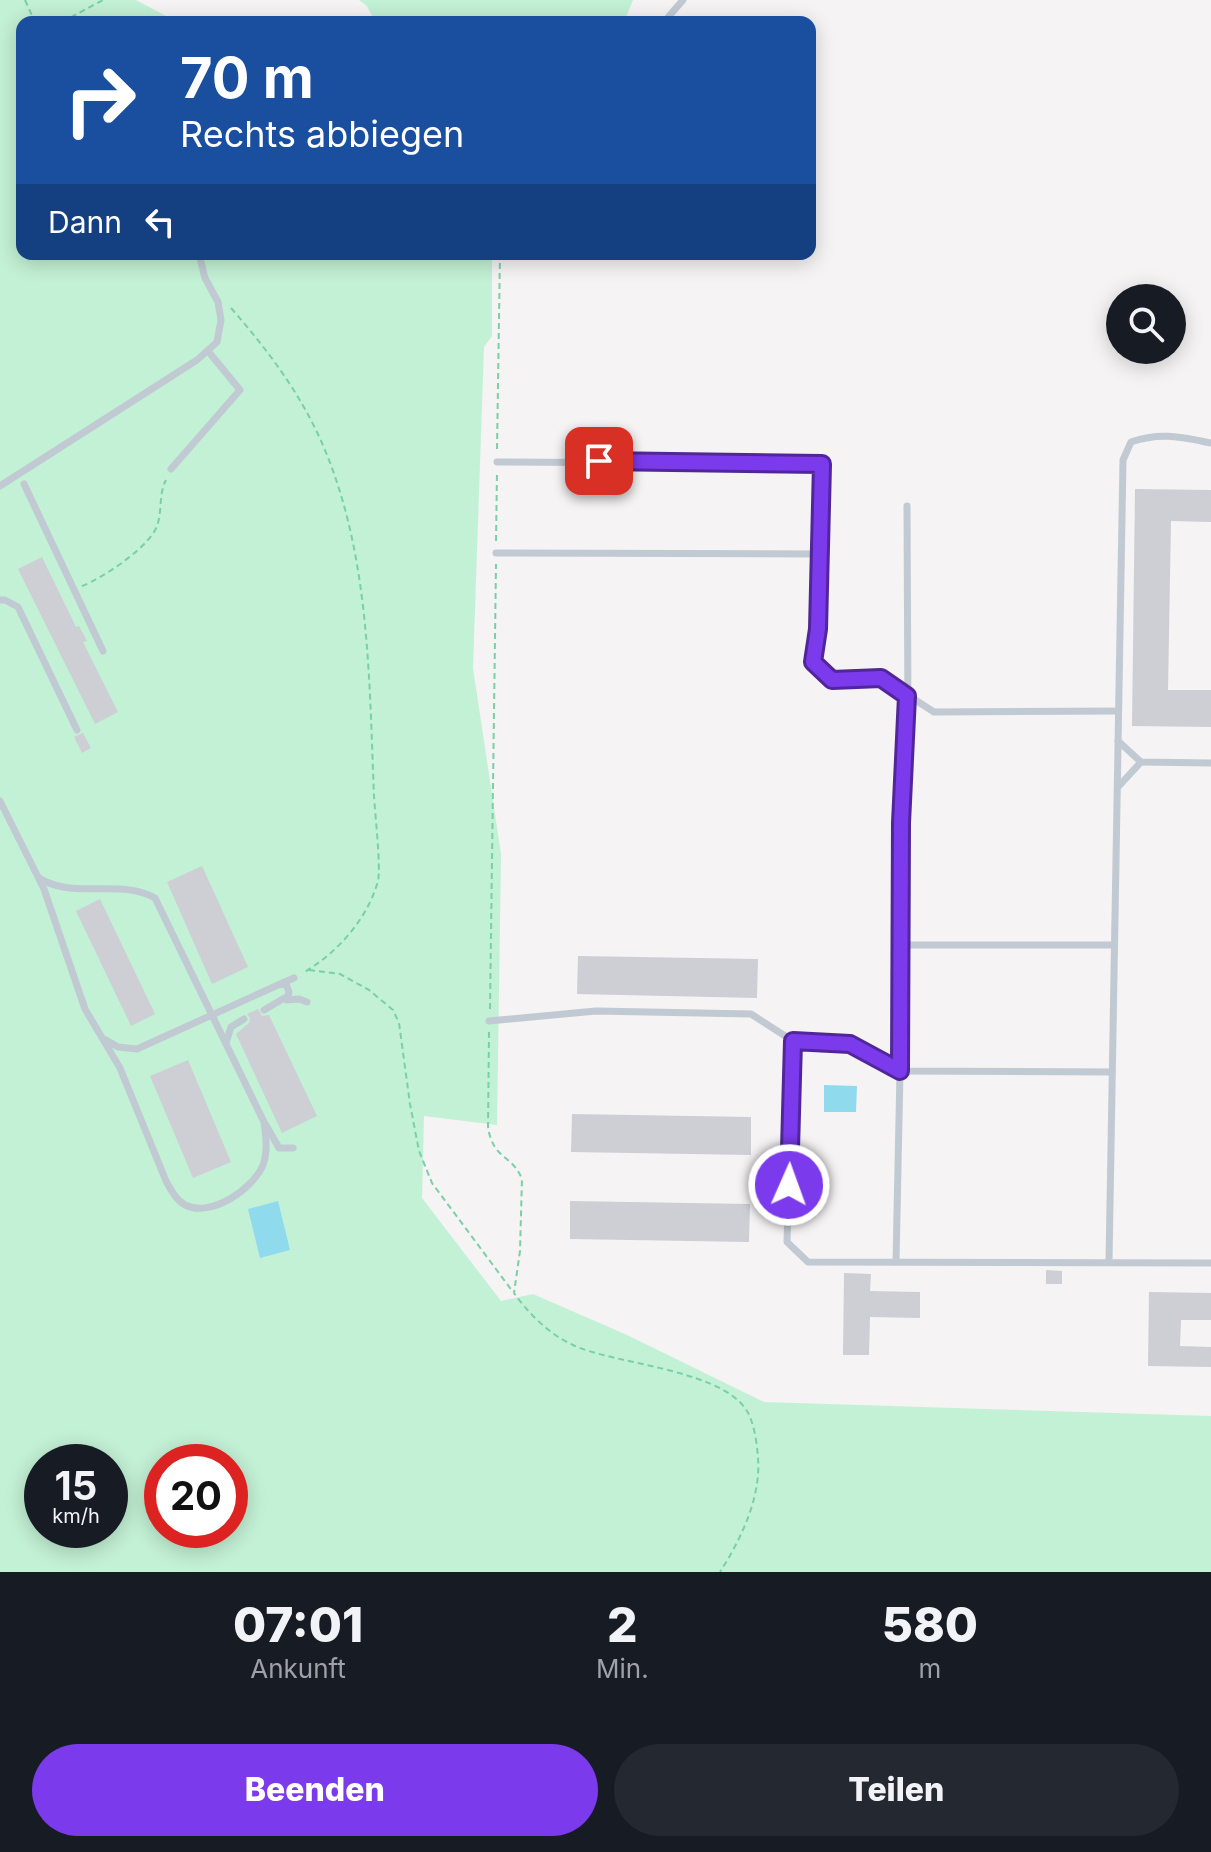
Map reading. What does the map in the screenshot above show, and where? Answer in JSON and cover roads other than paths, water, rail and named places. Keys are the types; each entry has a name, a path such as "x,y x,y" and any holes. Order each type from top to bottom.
{"lane":[{"path":"669,16 683,0"},
{"path":"0,486 197,360 217,342 221,320 218,302 205,278 200,260"},
{"path":"171,469 240,390 208,351"},
{"path":"1109,1261 1123,460 1131,442 1150,436 1171,435 1211,443"},
{"path":"497,462 822,464 818,629 813,662 832,680 881,678 934,712 1118,711"},
{"path":"24,484 103,651"},
{"path":"896,1262 901,823 907,696 907,506"},
{"path":"496,553 820,554"},
{"path":"0,600 18,607 77,730"},
{"path":"1118,741 1141,762 1211,763"},
{"path":"1117,787 1141,762"},
{"path":"0,801 39,878 85,1009 129,1087 166,1181 182,1203 206,1207 236,1195 248,1186 266,1155 264,1122"},
{"path":"39,878 64,889 131,891 155,898 264,1122 279,1148 293,1148"},
{"path":"900,945 1114,945"},
{"path":"99,1033 118,1047 137,1049 294,978"},
{"path":"278,985 288,987 285,1000"},
{"path":"264,1010 285,1000 307,1002"},
{"path":"489,1021 596,1011 751,1014 793,1041 850,1044 900,1071 1112,1072"},
{"path":"226,1043 231,1027 244,1019"},
{"path":"793,1041 787,1242 808,1262 1211,1263"}],"water":[{"path":"824,1085 857,1086 856,1112 824,1112"},
{"path":"278,1201 290,1250 260,1258 248,1209"}]}
